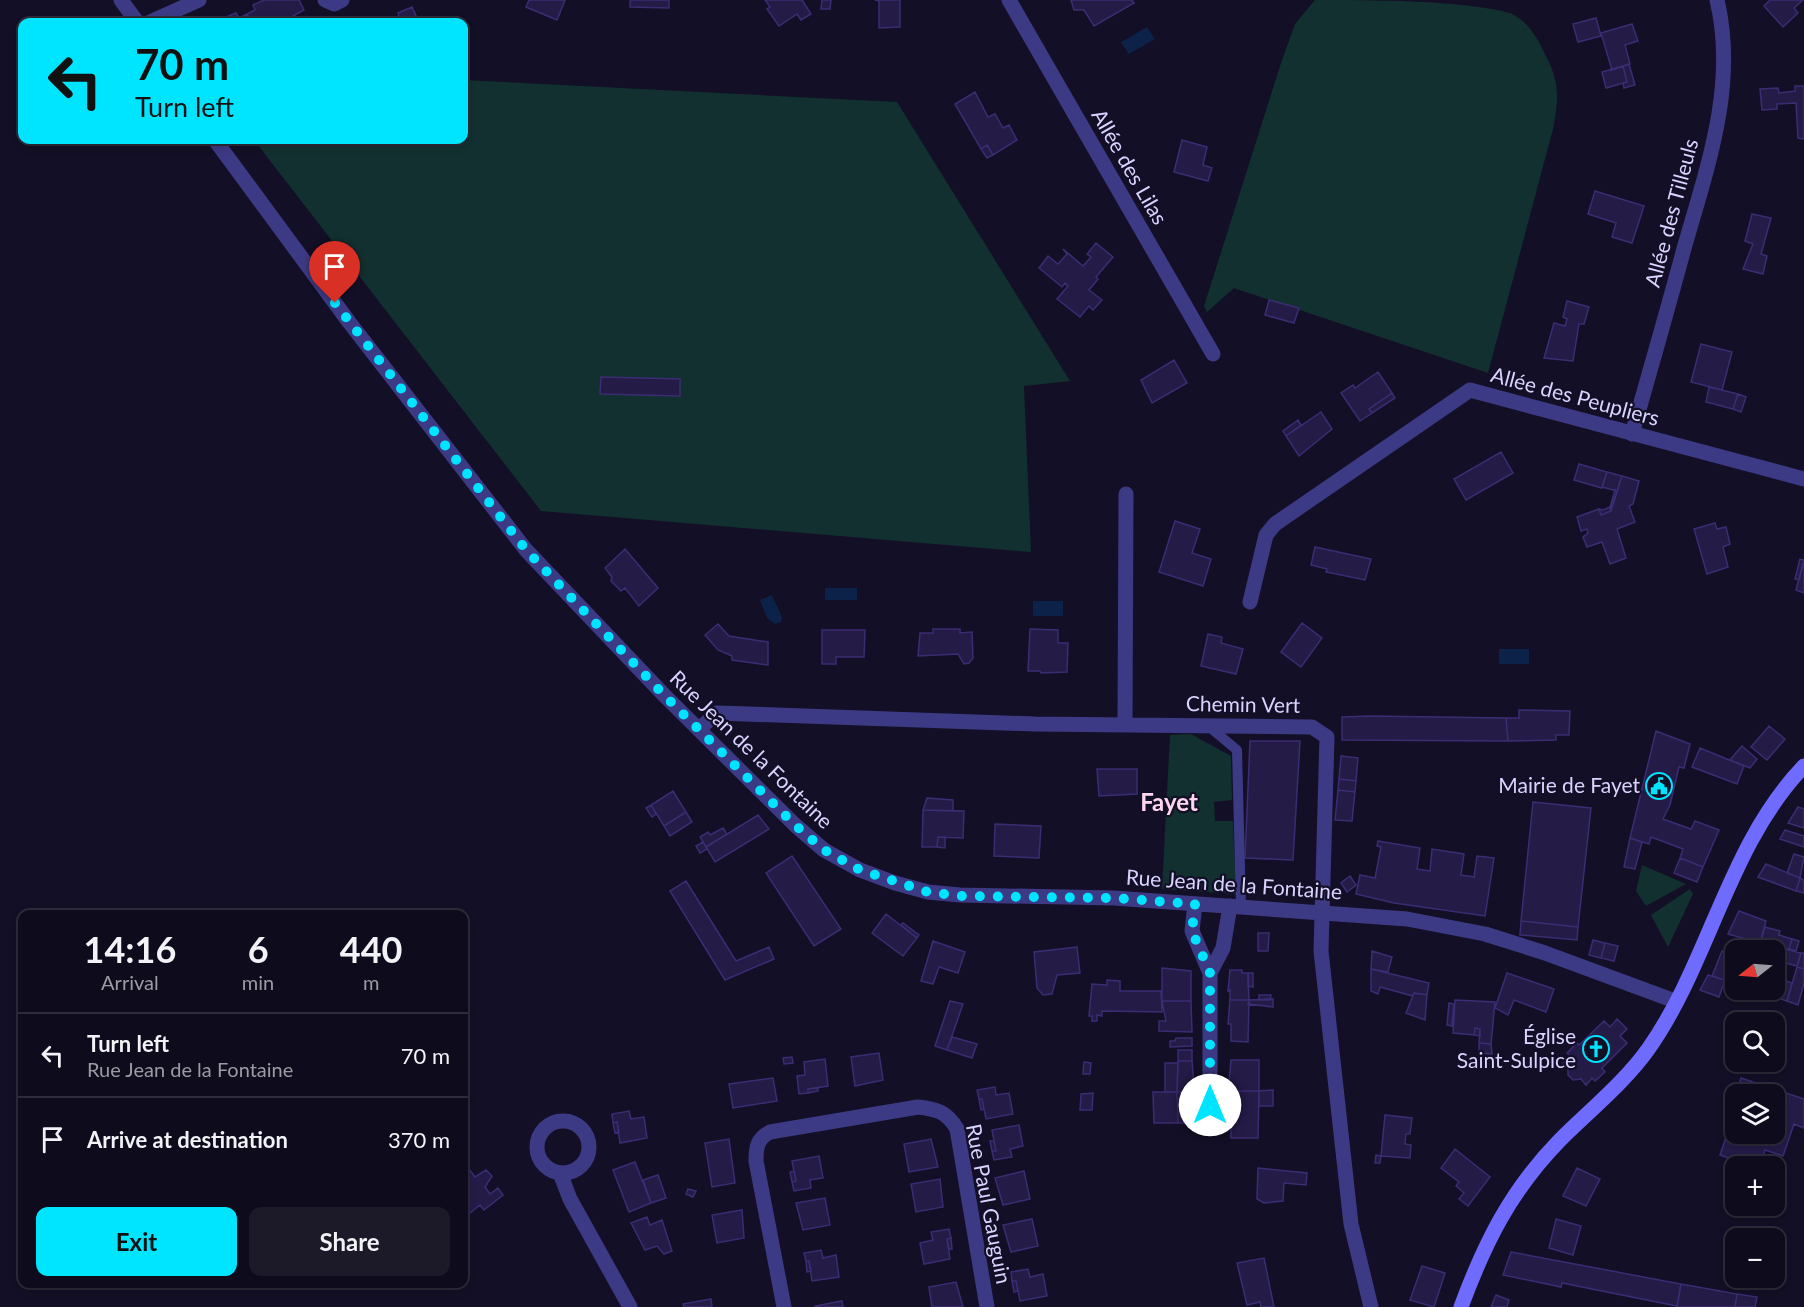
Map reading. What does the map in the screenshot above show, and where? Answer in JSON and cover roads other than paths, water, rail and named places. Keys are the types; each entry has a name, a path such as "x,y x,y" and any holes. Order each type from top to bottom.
{"main road":[{"path":"1461,1307 1488,1244 1511,1199 1559,1141 1649,1049 1701,949 1735,870 1760,826 1804,766"}],"street":[{"path":"121,0 134,18"},
{"path":"159,18 199,0"},
{"path":"325,0 334,4 342,0"},
{"name":"Allée des Lilas","path":"1008,0 1213,354"},
{"name":"Allée des Tilleuls","path":"1632,434 1713,146 1724,91 1725,56 1718,0"},
{"name":"Rue Jean de la Fontaine","path":"218,144 350,322 526,550 699,729 795,825 824,850 860,870 895,883 928,892 960,896 1114,898 1323,911 1407,919 1485,934 1545,953 1675,1001"},
{"name":"Allée des Peupliers","path":"1250,602 1266,535 1275,524 1470,390 1804,479"},
{"path":"1125,724 1126,494"},
{"name":"Chemin Vert","path":"699,729 717,713 1013,723 1312,727 1327,737 1323,911"},
{"path":"1195,904 1192,931 1210,973 1210,1127"},
{"path":"1210,973 1223,948 1236,907"},
{"path":"1323,911 1321,951 1350,1224 1371,1307"},
{"name":"Rue Paul Gauguin","path":"784,1307 756,1161 756,1148 761,1137 770,1132 918,1107 937,1109 950,1117 957,1129 987,1307"},
{"path":"560,1173 570,1199 630,1307"}],"lane":[{"path":"1207,725 1237,750 1236,907"}],"water":[{"path":"1147,27 1155,39 1129,54 1121,42"},
{"path":"825,588 857,588 857,600 825,600"},
{"path":"772,595 782,617 781,622 775,624 767,618 760,600"},
{"path":"1033,601 1063,601 1063,616 1033,616"},
{"path":"1499,649 1529,649 1529,664 1499,664"}],"place":[{"name":"Mairie de Fayet","path":"1659,786"},
{"name":"Église Saint-Sulpice","path":"1596,1049"}],"district":[{"name":"Fayet","path":"1169,803"}]}
